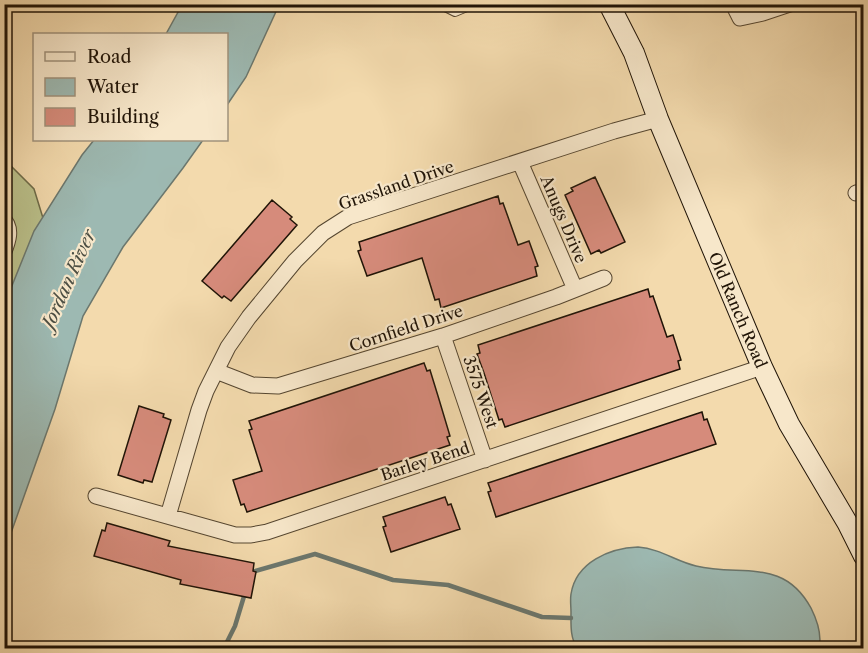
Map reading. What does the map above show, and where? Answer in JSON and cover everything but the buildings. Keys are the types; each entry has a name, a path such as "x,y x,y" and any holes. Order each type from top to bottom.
{"street":[{"name":"Old Ranch Road","path":"609,4 634,53 658,119 762,367 789,424 856,522 864,556"},
{"path":"733,4 740,18 790,4"},
{"name":"Grassland Drive","path":"168,516 199,410 228,347 249,317 322,232 348,217 614,131 658,119"},
{"name":"Anugs Drive","path":"519,162 575,289"},
{"name":"Cornfield Drive","path":"216,371 252,385 278,386 443,336 604,278"},
{"name":"3575 West","path":"443,336 485,460"},
{"name":"Barley Bend","path":"96,496 236,535 267,532 762,367"}],"lane":[{"path":"439,4 455,12 474,4"},
{"path":"4,215 9,219 12,231 12,239 4,261"}],"green space":[{"path":"5,160 34,189 47,231 5,333"}],"water":[{"path":"182,5 279,5 246,77 228,104 228,33 167,33"},
{"name":"Jordan River","path":"93,141 202,141 123,247 83,316 55,409 5,547 5,303 34,231"},
{"path":"638,547 654,550 696,566 760,572 788,581 800,592 811,608 819,633 819,648 577,648 571,631 571,594 580,573 587,565 606,554"}],"waterway":[{"path":"251,574 315,554 393,580 448,585 542,617 571,618"},
{"path":"224,648 235,626 245,593"}]}
